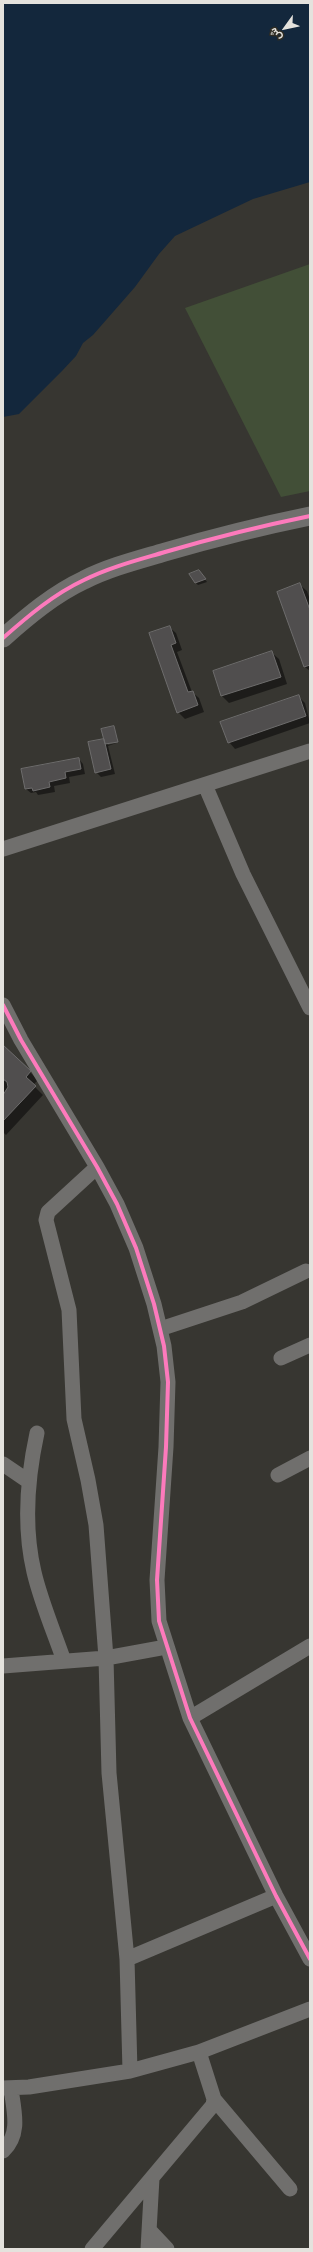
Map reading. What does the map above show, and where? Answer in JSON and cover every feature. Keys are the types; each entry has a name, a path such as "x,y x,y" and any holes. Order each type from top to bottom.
{"street":[{"path":"3,638 56,596 83,580 104,571 195,543 310,516"},
{"path":"3,849 310,751"},
{"path":"205,785 243,874 310,1008"},
{"path":"3,1005 21,1040 98,1167 117,1204 136,1248 160,1329 168,1382 166,1447 157,1580 159,1620 166,1647 190,1718 276,1896 310,1960"},
{"path":"98,1167 48,1212 46,1220 69,1310 74,1419 88,1480 96,1525 106,1658 109,1773 127,1959 130,2071"},
{"path":"160,1329 242,1302 306,1271"},
{"path":"282,1358 310,1345"},
{"path":"37,1433 28,1481 27,1521 34,1573 64,1661"},
{"path":"278,1474 310,1458"},
{"path":"3,1464 28,1481"},
{"path":"190,1718 310,1646"},
{"path":"3,1666 106,1658 166,1647"},
{"path":"127,1959 276,1896"},
{"path":"3,2151 9,2145 16,2128 7,2088 130,2071 199,2052 309,2012"},
{"path":"199,2052 214,2100 290,2189"},
{"path":"92,2249 117,2217 201,2122 213,2105 214,2100"},
{"path":"148,2249 152,2178"},
{"path":"150,2231 167,2249"}],"green space":[{"path":"310,264 310,491 281,497 185,308"}],"water":[{"path":"3,3 310,3 310,182 253,199 175,236 159,254 135,287 93,335 83,343 76,356 62,371 19,414 3,417"}],"building":[{"path":"199,570 206,579 195,583 189,574"},
{"path":"300,583 310,610 310,665 304,667 277,592"},
{"path":"170,626 176,643 171,645 188,692 193,691 198,705 177,713 149,633"},
{"path":"272,651 281,677 221,696 213,671"},
{"path":"299,695 306,716 228,743 220,722"},
{"path":"114,726 118,742 105,744 101,729"},
{"path":"104,739 111,769 95,773 88,742"},
{"path":"79,758 81,769 65,772 66,778 49,782 50,787 33,791 32,788 25,789 21,769"},
{"path":"3,1045 31,1071 26,1077 36,1086 3,1121"},
{"path":"3,1079 7,1082 8,1087 3,1095"}],"cycle path":[{"path":"3,638 62,592 104,571 201,542 310,516"},
{"path":"3,1005 21,1040 97,1167 117,1204 136,1248 154,1304 164,1346 168,1382 166,1447 157,1580 159,1621 190,1718 276,1896 310,1959"}]}
